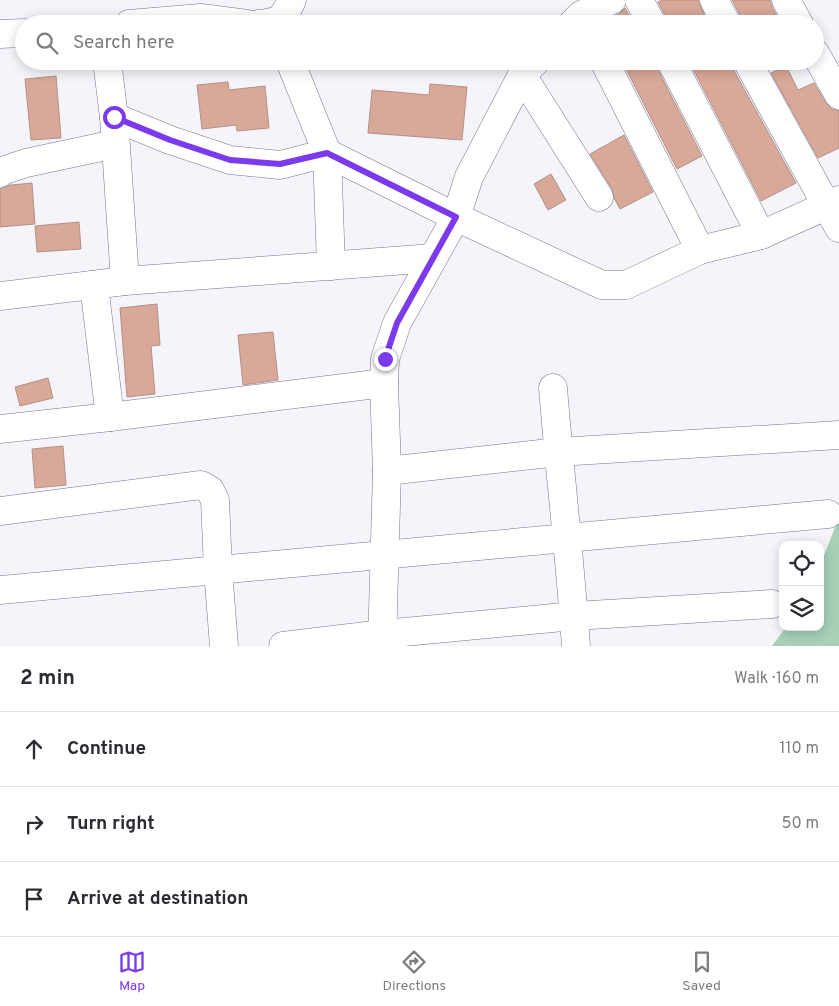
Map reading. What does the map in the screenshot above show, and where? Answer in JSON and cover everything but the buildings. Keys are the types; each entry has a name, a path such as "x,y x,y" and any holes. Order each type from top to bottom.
{"street":[{"path":"282,15 285,13 292,0"},
{"path":"588,15 612,0"},
{"path":"639,0 647,15"},
{"path":"714,0 722,15"},
{"path":"786,0 794,15"},
{"path":"0,34 15,33"},
{"path":"824,69 839,95"},
{"path":"108,70 115,130 124,281"},
{"path":"294,70 327,153 331,266"},
{"path":"383,640 387,471 385,359 397,323 456,217 469,177 528,70"},
{"path":"530,70 599,197"},
{"path":"609,70 700,250"},
{"path":"676,70 761,236"},
{"path":"0,173 115,130 170,140 230,160 280,164 327,153 456,217 602,285 626,285 700,250 761,236 835,211 752,70"},
{"path":"0,296 124,281 433,258"},
{"path":"94,285 110,417"},
{"path":"0,429 384,383"},
{"path":"553,388 558,452 564,492 576,646"},
{"path":"387,471 558,452 839,435"},
{"path":"0,512 201,485 210,490 214,500 224,646"},
{"path":"0,590 828,514"},
{"path":"283,646 383,640 574,616 772,604"}],"green space":[{"path":"839,517 839,646 772,646 783,631 824,631 824,556"}],"route":[{"path":"114,117 170,140 230,160 280,164 327,153 456,217 397,323 385,359"}]}
